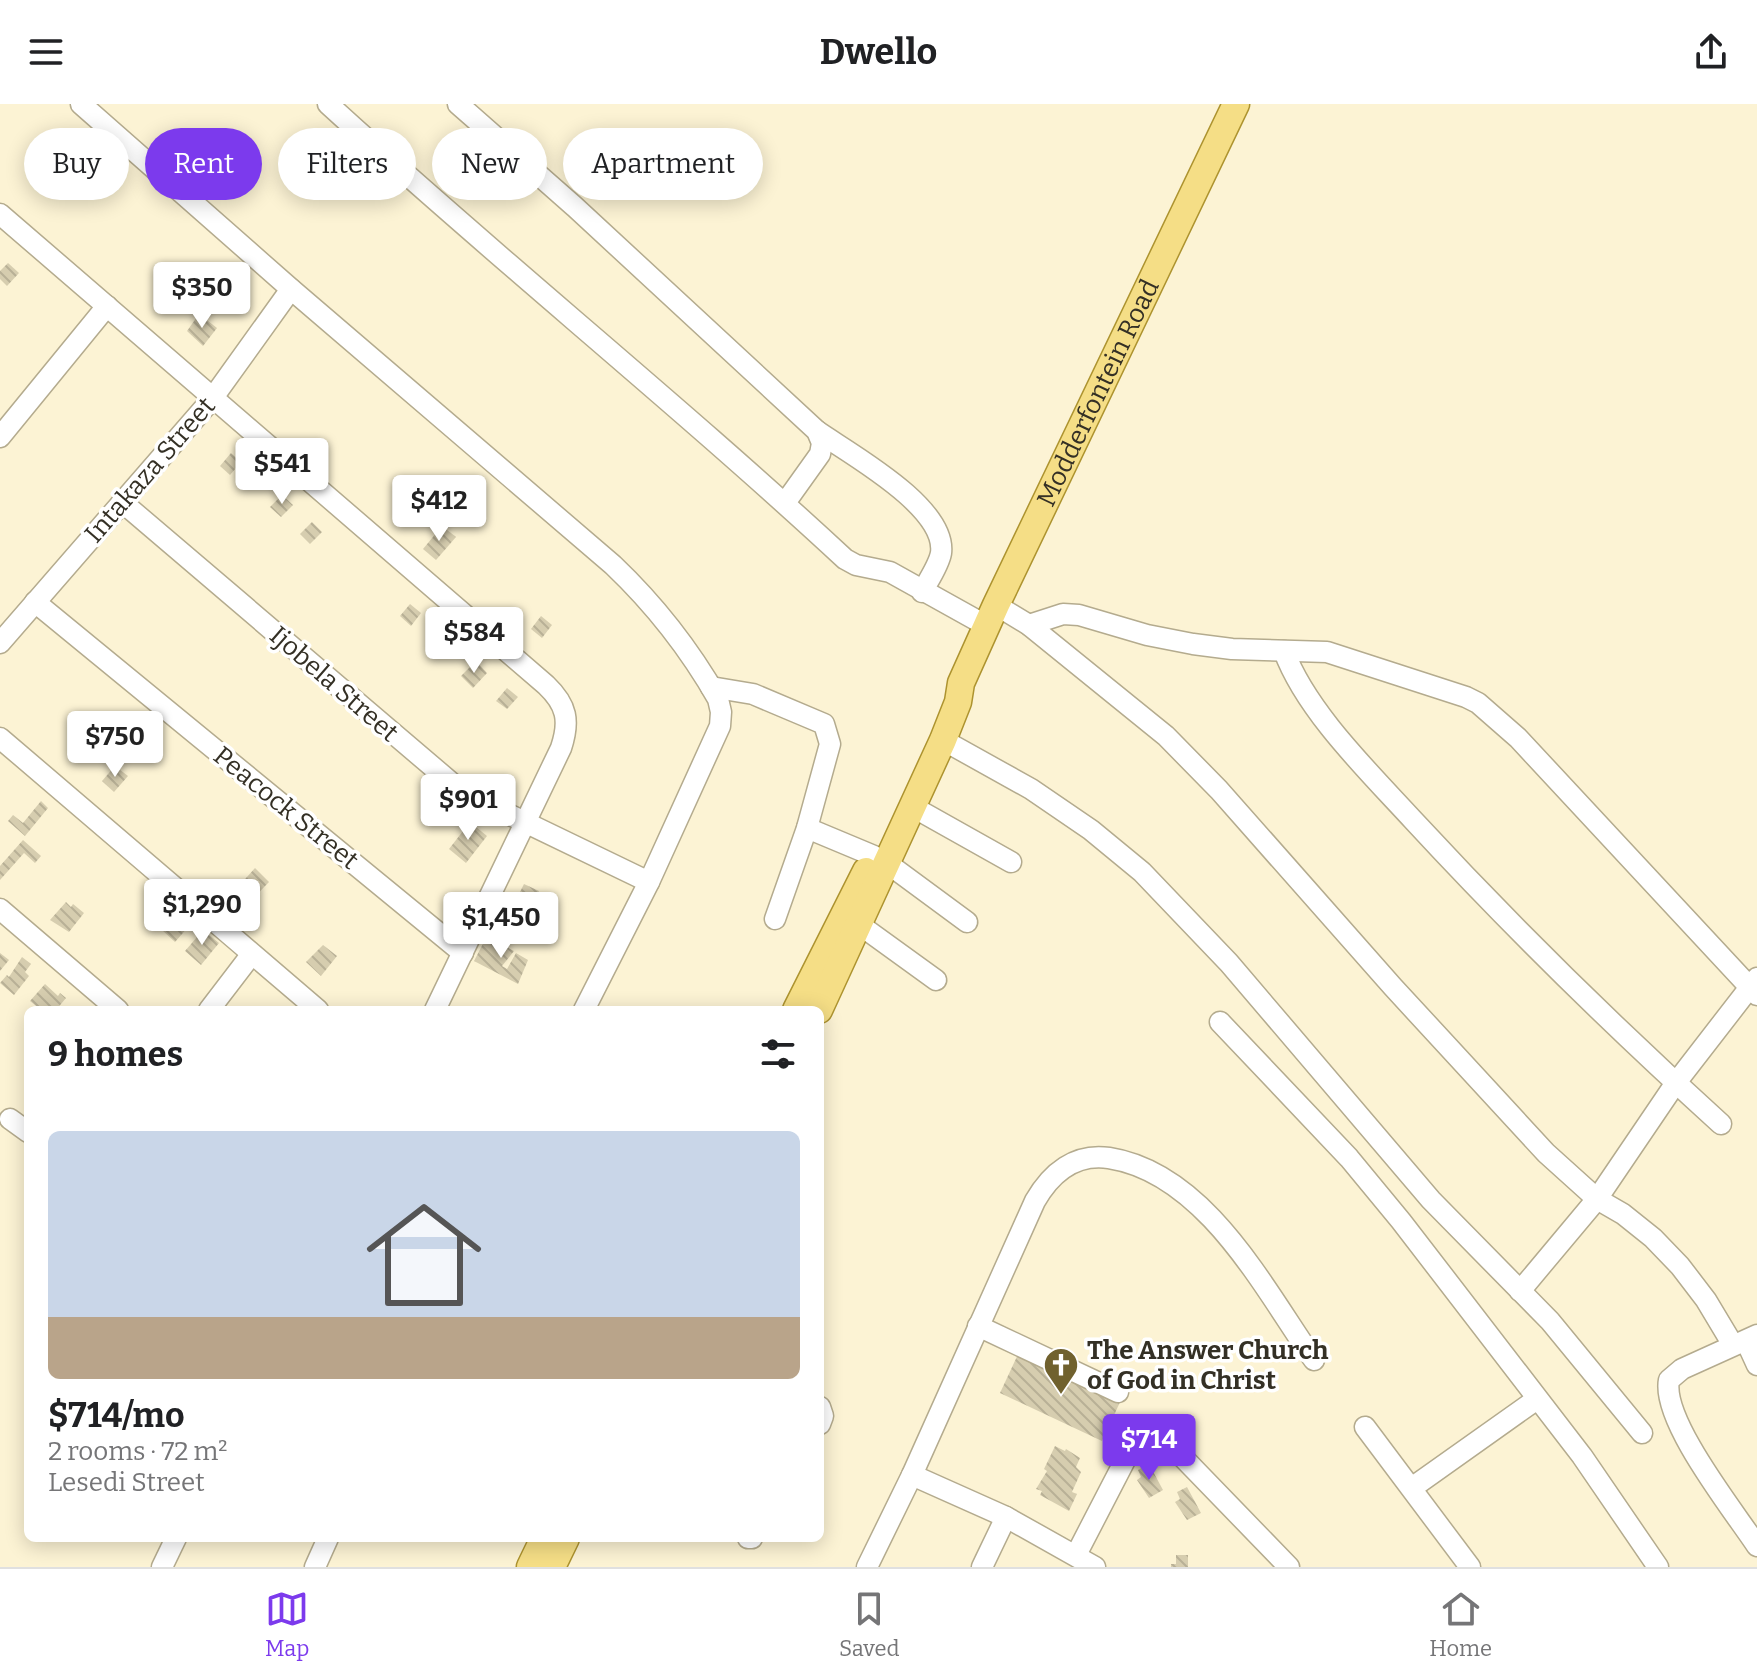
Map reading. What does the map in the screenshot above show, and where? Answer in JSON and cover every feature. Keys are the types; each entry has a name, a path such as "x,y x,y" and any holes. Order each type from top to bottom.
{"main road":[{"name":"Modderfontein Road","path":"798,1006 913,807 958,702 961,683 1236,104"},
{"name":"Modderfontein Road","path":"821,1006 860,925 880,860 937,718 948,697 961,683"},
{"path":"530,1567 542,1542"},
{"path":"552,1567 564,1542"}],"street":[{"path":"81,104 613,565 640,590 711,687 721,712 720,726 649,882 586,1006"},
{"path":"328,104 422,190 785,503 845,559 856,565 890,572 922,592 1029,625 1166,736 1219,790 1393,987 1546,1153 1597,1199 1623,1214 1653,1238 1680,1266 1706,1300 1746,1340 1757,1365"},
{"path":"458,104 575,207 817,431 906,494 925,512 938,530 941,553 922,592"},
{"path":"3,221 107,306 558,697 566,711 567,729 561,748 437,1006"},
{"name":"Intakaza Street","path":"0,643 212,399 291,289"},
{"path":"0,437 107,306"},
{"path":"785,503 820,454 822,443 817,431"},
{"name":"Ijobela Street","path":"122,502 432,768 475,797 649,882"},
{"name":"Peacock Street","path":"35,602 463,953"},
{"path":"1029,625 1063,614 1079,615 1147,635 1193,644 1327,652 1446,689 1478,703 1518,738 1755,987 1675,1084 1597,1199 1520,1291"},
{"path":"1284,651 1309,697 1362,765 1516,930 1675,1084 1721,1124"},
{"path":"711,687 753,694 824,724 830,744 807,828 775,919"},
{"path":"0,738 313,1006"},
{"path":"943,740 1031,789 1091,830 1142,872 1229,963 1431,1200 1590,1367 1642,1433"},
{"path":"913,807 1011,862"},
{"path":"807,828 880,860 967,922"},
{"path":"0,909 113,1006"},
{"path":"860,925 936,980"},
{"path":"212,1006 251,955"},
{"path":"1220,1022 1287,1089 1358,1169 1450,1283 1600,1481 1658,1567"},
{"path":"10,1119 24,1129"},
{"path":"867,1567 912,1475 1035,1201 1054,1174 1067,1165 1099,1157 1121,1160 1152,1171 1186,1193 1242,1256 1314,1360"},
{"path":"978,1326 1118,1392"},
{"path":"1746,1340 1675,1375 1669,1380 1669,1397 1705,1470 1757,1546"},
{"path":"1413,1487 1537,1399"},
{"path":"1365,1427 1470,1567"},
{"path":"1076,1555 1136,1439 1150,1432 1160,1434 1289,1567"},
{"path":"912,1475 1006,1517 1095,1567"},
{"path":"982,1567 1006,1517"},
{"path":"162,1567 174,1542"},
{"path":"315,1567 326,1542"}],"building":[{"path":"8,263 19,273 7,286 0,279 0,271"},
{"path":"199,314 217,328 203,346 187,331"},
{"path":"231,453 241,462 230,475 220,466"},
{"path":"282,495 293,505 281,517 270,507"},
{"path":"312,522 322,532 310,544 300,534"},
{"path":"442,526 456,537 436,560 423,549"},
{"path":"410,604 421,613 411,626 400,616"},
{"path":"541,616 552,625 542,638 531,629"},
{"path":"476,661 487,673 473,688 461,676"},
{"path":"507,688 518,697 507,709 496,701"},
{"path":"115,766 128,776 114,792 102,781"},
{"path":"41,801 48,808 25,836 8,821 13,815 23,823"},
{"path":"470,822 487,836 466,863 449,849"},
{"path":"23,840 41,856 35,863 24,853 0,880 0,866"},
{"path":"255,868 269,882 244,908 230,896"},
{"path":"524,884 539,891 533,903 518,896"},
{"path":"66,902 84,913 69,932 50,920"},
{"path":"176,915 189,926 175,942 162,930"},
{"path":"506,916 525,926 517,943 497,933"},
{"path":"203,930 219,943 201,965 185,951"},
{"path":"487,936 514,951 502,966 507,969 516,953 528,960 518,984 474,961"},
{"path":"323,945 337,956 321,976 306,962"},
{"path":"0,953 9,960 0,971"},
{"path":"22,957 31,964 25,972 29,976 14,995 0,983 7,975 9,977"},
{"path":"45,984 58,996 60,993 66,998 59,1006 36,1006 30,1001"},
{"name":"The Answer Church of God in Christ","path":"1019,1352 1121,1400 1102,1441 1000,1393"},
{"path":"1055,1446 1080,1458 1076,1467 1081,1472 1072,1492 1077,1494 1069,1511 1040,1495 1042,1491 1036,1489 1047,1471 1044,1469"},
{"path":"1149,1464 1163,1490 1149,1498 1137,1480 1141,1477 1138,1470"},
{"path":"1187,1487 1201,1513 1187,1520 1175,1502 1180,1499 1177,1492"},
{"path":"1176,1555 1188,1555 1188,1567 1171,1567 1171,1564 1176,1564"}],"place":[{"name":"The Answer Church of God in Christ","path":"1061,1396"}]}
